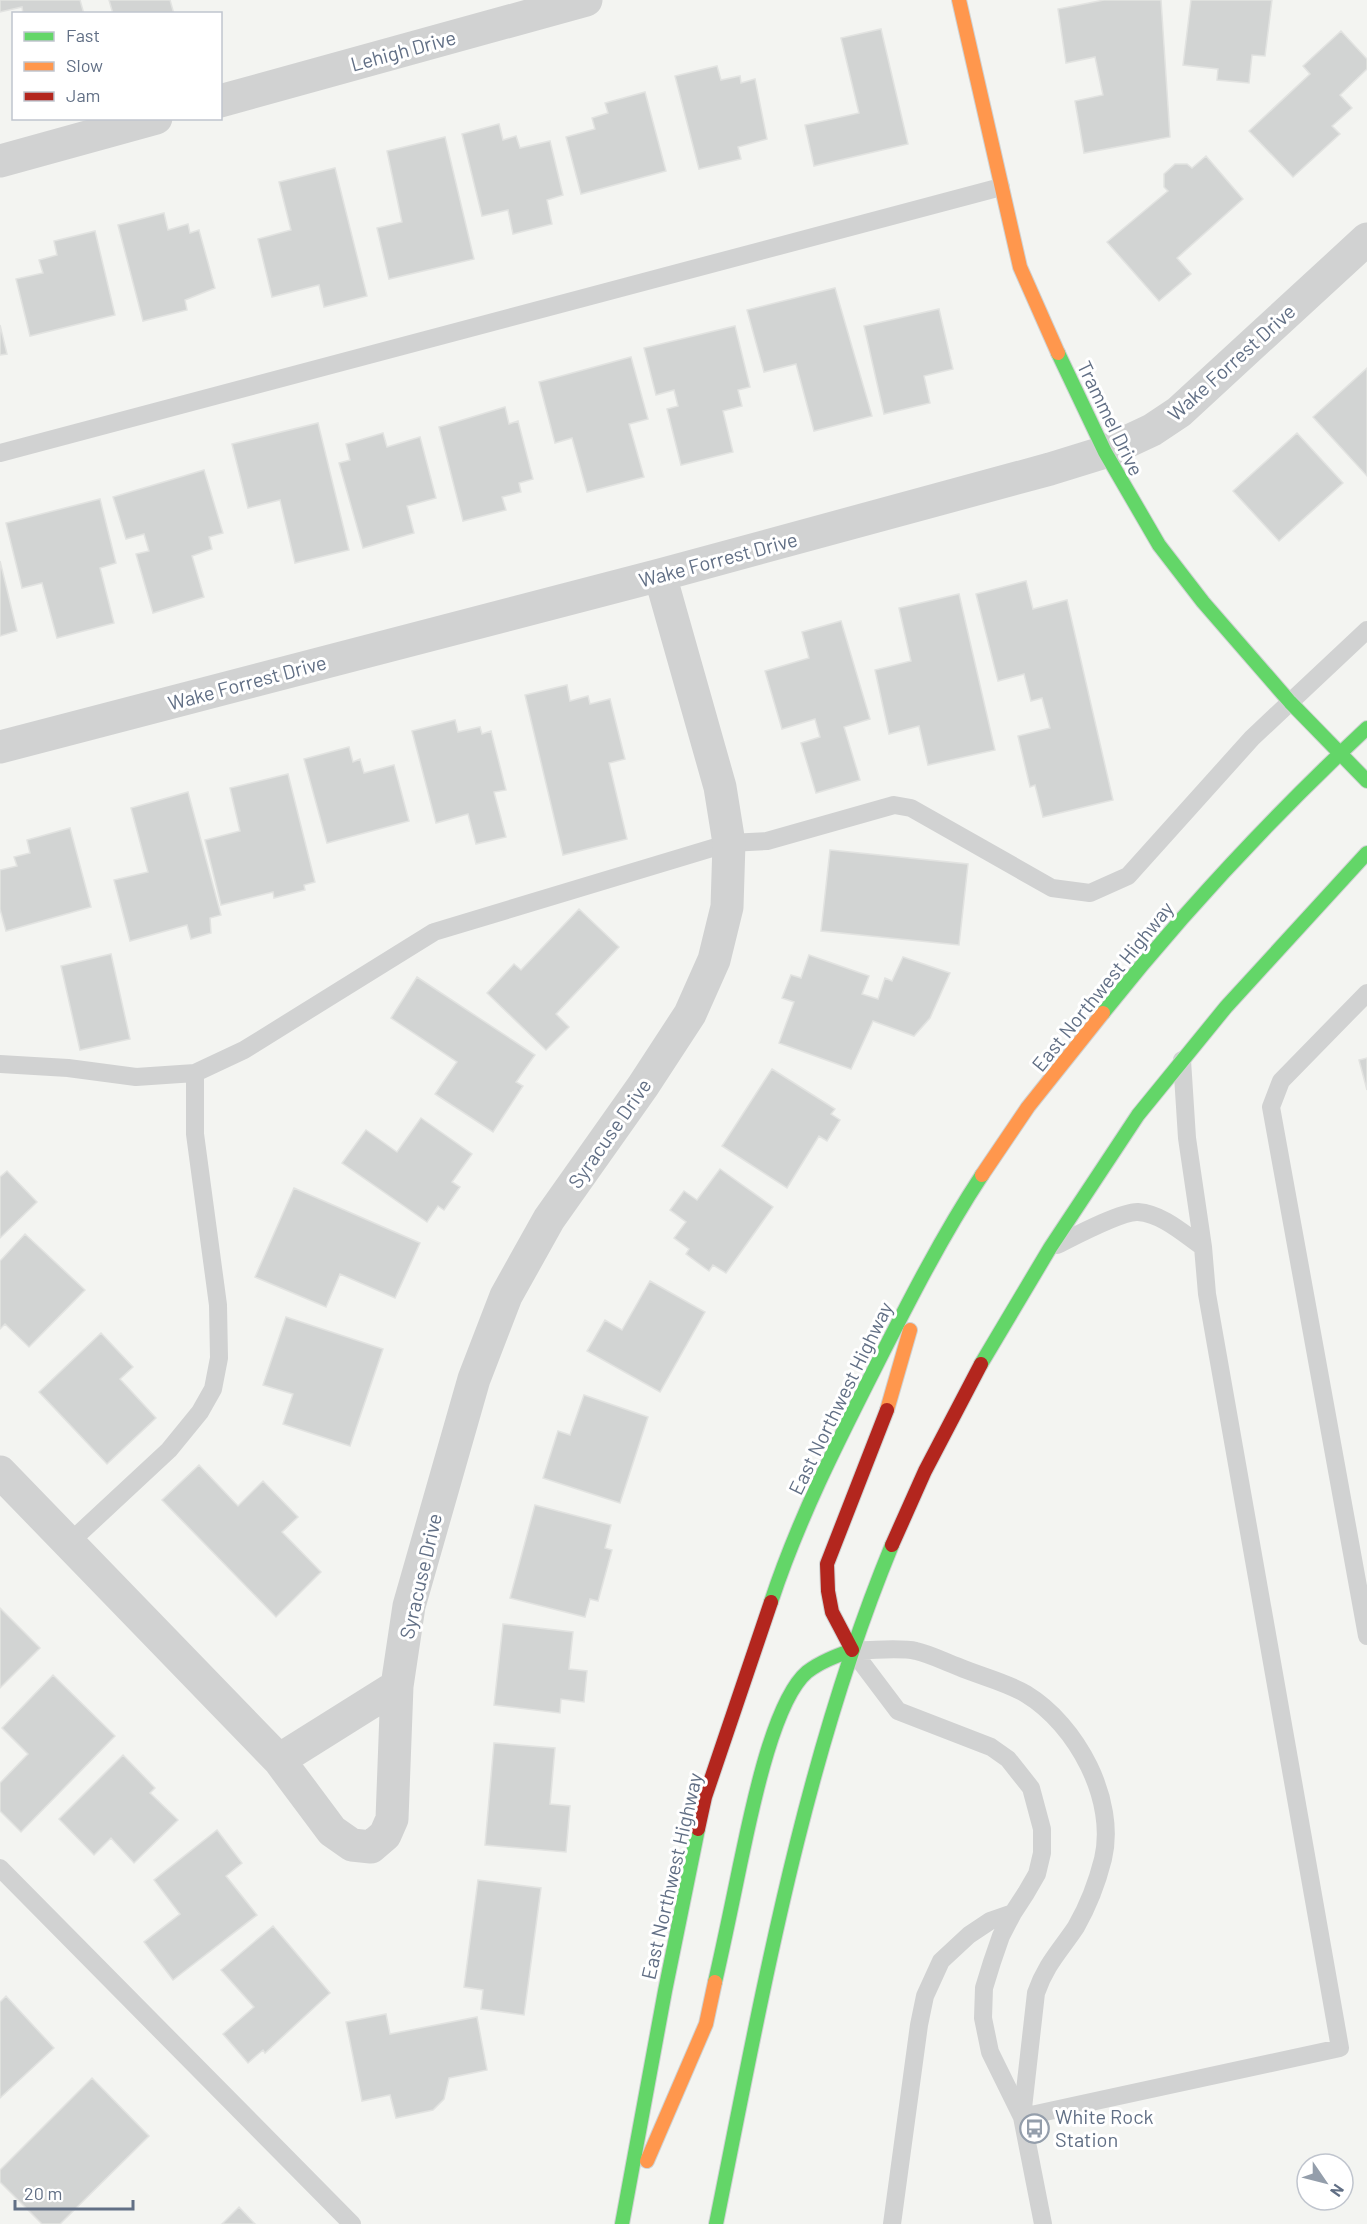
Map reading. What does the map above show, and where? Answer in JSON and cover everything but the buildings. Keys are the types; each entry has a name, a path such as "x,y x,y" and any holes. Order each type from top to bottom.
{"main road":[{"name":"Trammel Drive","path":"959,0 1020,267 1105,452 1159,545 1203,602 1290,702 1367,781"},
{"name":"East Northwest Highway","path":"623,2219 664,1991 705,1797 788,1551 833,1451 925,1270 964,1203 1028,1107 1140,966 1235,858 1302,789 1367,729"},
{"path":"716,2224 739,2108 809,1791 852,1650 906,1513 958,1404 1005,1321 1047,1250 1145,1105 1236,993 1367,853"},
{"path":"852,1650 832,1612 828,1591 827,1564 883,1424 925,1270"},
{"path":"623,2219 706,2024 759,1780 781,1714 792,1692 806,1673 830,1658 852,1650"}],"street":[{"name":"Lehigh Drive","path":"222,100 586,0"},
{"path":"0,161 149,120"},
{"name":"Wake Forrest Drive","path":"0,747 660,575 1105,452 1152,430 1179,412 1367,239"},
{"name":"Syracuse Drive","path":"0,1472 279,1760 332,1832 352,1845 371,1847 385,1835 392,1819 397,1686 409,1606 474,1379 506,1296 549,1219 643,1086 690,1014 714,960 727,907 729,843 720,787 660,575"},
{"path":"279,1760 397,1686"}],"lane":[{"path":"0,453 1001,187"},
{"path":"0,1064 68,1068 136,1077 195,1073 244,1050 434,932 729,843 767,841 894,805 911,808 1052,888 1090,893 1128,876 1251,738 1367,630"},
{"path":"1367,993 1281,1081 1271,1107 1367,1636"},
{"path":"1022,2117 1341,2048 1207,1294 1203,1247 1187,1138 1182,1060"},
{"path":"69,1543 169,1450 200,1412 213,1389 219,1358 218,1305 195,1134 195,1073"},
{"path":"1047,1250 1092,1227 1137,1212 1163,1219 1203,1247"},
{"path":"852,1650 915,1651 1026,1694 1051,1715 1075,1742 1094,1778 1103,1810 1104,1856 1086,1909 1042,1974 1036,1993 1022,2117"},
{"path":"852,1650 898,1711 991,1746 1008,1759 1031,1788 1042,1829 1042,1853 1037,1874 1000,1936 984,1988 983,2018 990,2052 1022,2117 1043,2224"},
{"path":"0,1868 352,2224"},
{"path":"892,2224 925,1996 941,1961 969,1935 990,1921 1013,1912"}],"traffic: fast":[{"path":"1058,353 1105,452 1159,545 1203,602 1290,702 1367,781"},
{"path":"1103,1013 1197,901 1297,796 1367,728"},
{"path":"981,1364 1050,1248 1138,1115 1226,1007 1367,853"},
{"path":"771,1602 793,1541 847,1424 926,1269 982,1175"},
{"path":"716,2224 768,1966 809,1795 833,1710 892,1545"},
{"path":"715,1982 756,1792 783,1708 794,1687 807,1672 823,1662 852,1650"},
{"path":"622,2224 698,1829"}],"traffic: slow":[{"path":"959,0 1020,267 1058,353"},
{"path":"982,1175 1028,1107 1103,1013"},
{"path":"887,1410 910,1330"},
{"path":"647,2161 706,2024 715,1982"}],"traffic: jam":[{"path":"892,1545 925,1471 981,1364"},
{"path":"852,1650 832,1612 828,1591 827,1564 887,1410"},
{"path":"698,1829 705,1797 771,1602"}],"place":[{"name":"White Rock Station","path":"1034,2128"}]}
